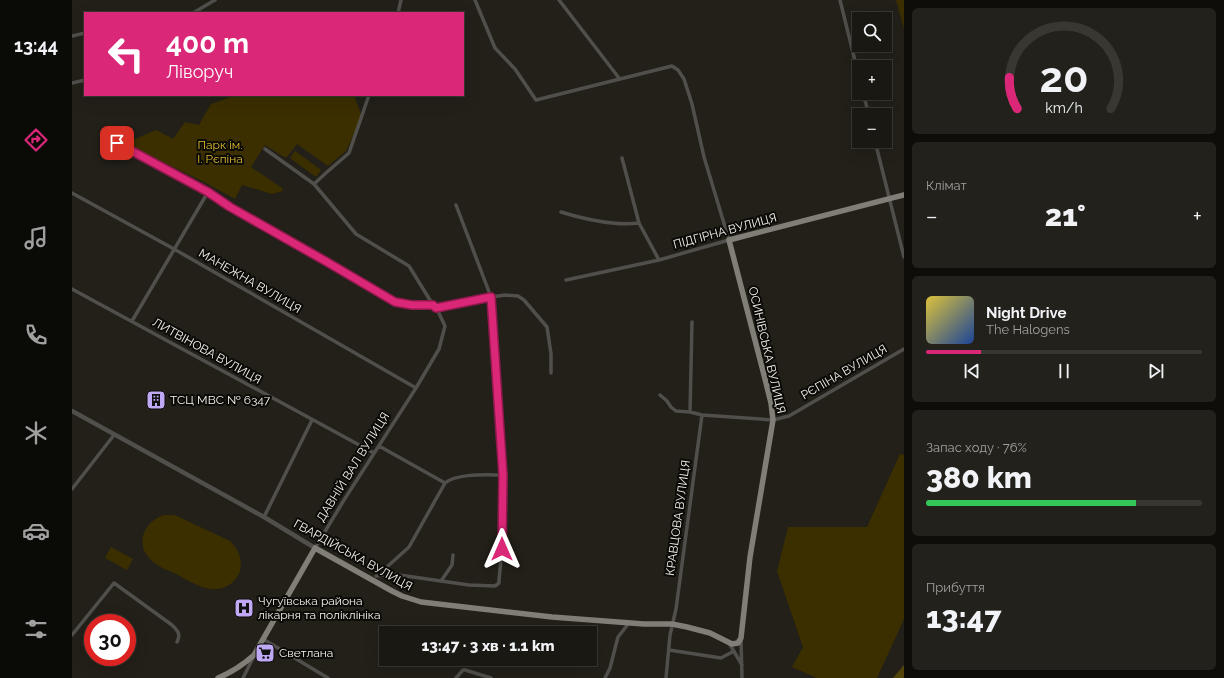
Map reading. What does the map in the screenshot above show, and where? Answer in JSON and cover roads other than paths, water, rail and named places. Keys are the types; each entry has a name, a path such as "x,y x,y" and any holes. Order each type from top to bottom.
{"main road":[{"name":"ПІДГІРНА ВУЛИЦЯ","path":"729,240 904,195"},
{"name":"ОСИНІВСЬКА ВУЛИЦЯ","path":"729,240 765,377 773,420 750,557 741,638"},
{"name":"ГВАРДІЙСЬКА ВУЛИЦЯ","path":"315,548 374,578 402,596 421,602 629,623 672,624 687,626 710,633 729,644"},
{"name":"ДАВНІЙ ВАЛ ВУЛИЦЯ","path":"254,655 315,548"},
{"path":"729,644 735,644 741,638"},
{"path":"218,678 244,664 254,655"}],"street":[{"path":"195,12 215,0"},
{"path":"398,12 401,0"},
{"path":"475,0 495,48 515,69 536,100 619,78 559,0"},
{"path":"840,0 855,60"},
{"path":"72,36 84,33"},
{"name":"ОСИНІВСЬКА ВУЛИЦЯ","path":"619,78 672,66 678,70 684,79 692,104 704,156 729,240"},
{"path":"72,83 84,80"},
{"path":"314,184 349,153 369,96"},
{"path":"104,136 208,192 230,207 395,302 412,305 435,306 505,295 518,296 524,300 547,327 551,373"},
{"path":"877,148 904,257"},
{"name":"ДАВНІЙ ВАЛ ВУЛИЦЯ","path":"265,149 314,184 356,234 409,266 435,306 445,326 439,349 315,548"},
{"path":"622,158 639,223 660,260"},
{"path":"132,321 208,192"},
{"name":"МАНЕЖНА ВУЛИЦЯ","path":"72,193 174,249 416,388"},
{"path":"374,578 392,574 469,585 495,586 499,583 501,568 503,475 491,297 456,205"},
{"path":"561,212 585,220 592,219 625,225 639,223"},
{"name":"ПІДГІРНА ВУЛИЦЯ","path":"566,280 660,260 729,240"},
{"name":"ЛИТВІНОВА ВУЛИЦЯ","path":"72,289 374,454"},
{"path":"690,412 692,322"},
{"name":"РЄПІНА ВУЛИЦЯ","path":"660,395 667,400 674,410 702,415 773,420 789,416 904,349"},
{"name":"ГВАРДІЙСЬКА ВУЛИЦЯ","path":"72,411 264,517 315,548"},
{"name":"КРАВЦОВА ВУЛИЦЯ","path":"666,678 668,650 677,601 702,415"},
{"path":"264,517 312,420"},
{"path":"72,489 114,435"},
{"path":"379,446 445,483"},
{"path":"374,578 409,547 445,483 458,477 503,475"},
{"path":"441,581 452,565 453,555"},
{"path":"72,635 114,583 172,625 180,636 177,642"},
{"path":"605,678 610,668 618,637 629,623"},
{"name":"ОСИНІВСЬКА ВУЛИЦЯ","path":"741,638 742,678"},
{"path":"263,639 328,678"},
{"path":"729,644 742,666"},
{"path":"668,650 721,658 734,651"},
{"name":"ДАВНІЙ ВАЛ ВУЛИЦЯ","path":"243,678 254,655"},
{"path":"456,678 463,670 491,678"}],"place":[{"name":"ТСЦ МВС № 6347","path":"156,400"},
{"name":"Чугуївська района лікарня та поліклініка","path":"244,608"},
{"name":"Светлана","path":"265,653"}],"park label":[{"name":"Парк ім. І. Рєпіна","path":"220,152"}]}
